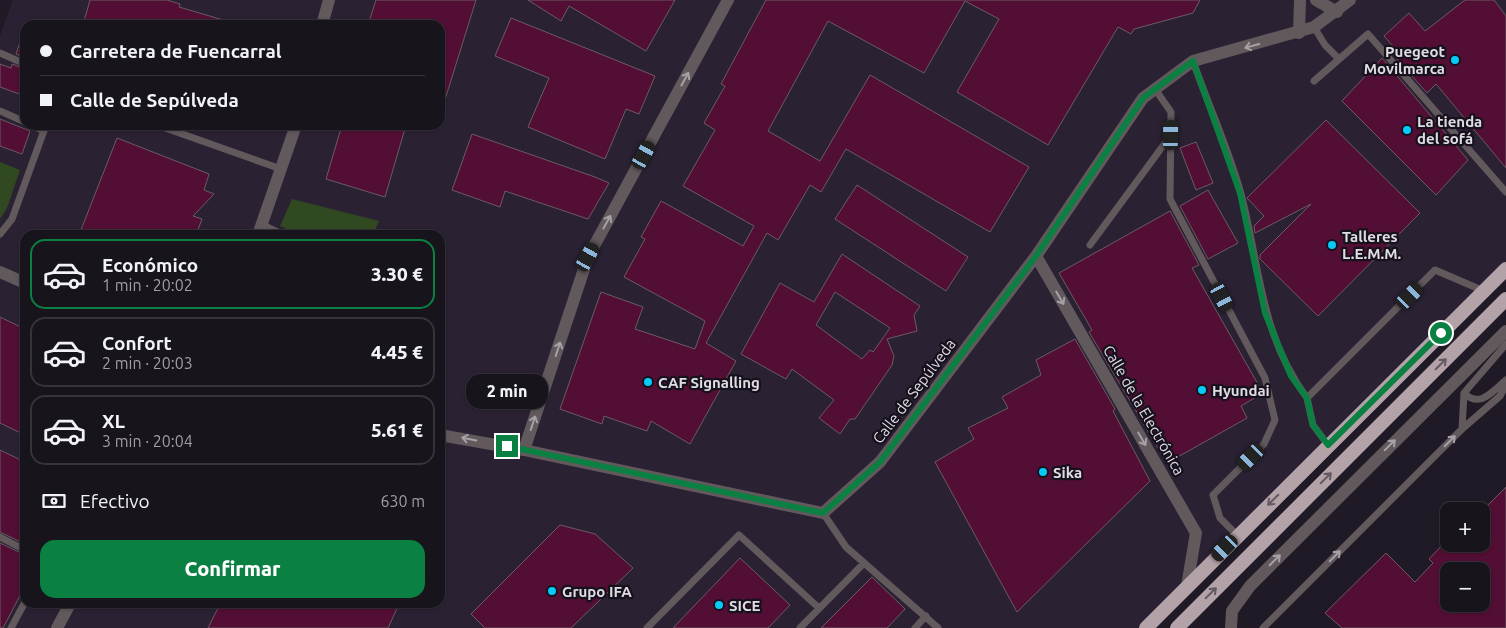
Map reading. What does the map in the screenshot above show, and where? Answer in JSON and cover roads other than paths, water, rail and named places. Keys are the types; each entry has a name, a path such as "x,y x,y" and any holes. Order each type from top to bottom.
{"highway":[{"path":"1146,628 1506,269"},
{"path":"1177,628 1506,299"}],"street":[{"path":"323,20 329,0"},
{"path":"524,450 588,257 728,0"},
{"path":"1299,33 1300,0"},
{"path":"1316,0 1337,12"},
{"name":"Calle de Sepúlveda","path":"823,513 880,462 1036,256 1143,98 1193,61 1299,33 1314,27 1337,12 1350,0"},
{"path":"259,230 294,130"},
{"name":"Calle de la Electrónica","path":"1036,256 1196,533 1187,586"},
{"path":"0,272 20,281"},
{"path":"1232,628 1232,611 1250,586 1506,331"},
{"path":"445,436 524,450 823,513"},
{"path":"57,628 67,608"}],"lane":[{"path":"1314,27 1326,45 1339,59"},
{"path":"1314,81 1368,34 1506,192"},
{"path":"0,53 20,62"},
{"path":"1193,61 1240,193 1265,313 1291,376 1307,398 1313,425 1328,445"},
{"path":"1155,89 1171,112 1170,199 1265,378 1275,420 1264,444 1213,495 1220,518 1238,536"},
{"path":"0,112 20,120"},
{"path":"0,234 12,218 44,130"},
{"path":"171,130 281,169"},
{"path":"1090,245 1171,135"},
{"path":"1307,398 1435,270 1484,290"},
{"path":"1462,429 1464,393 1506,344"},
{"path":"1464,393 1470,399 1478,400 1489,396 1506,380"},
{"path":"1263,628 1462,429 1500,396 1506,385"},
{"path":"823,513 846,547 938,628"},
{"path":"648,628 739,535 819,608"},
{"path":"0,537 20,547"},
{"path":"800,628 864,563"},
{"path":"11,628 22,608"},
{"path":"915,628 926,616"}],"place":[{"name":"Puegeot Movilmarca","path":"1455,60"},
{"name":"La tienda del sofá","path":"1407,130"},
{"name":"Talleres L.E.M.M.","path":"1332,245"},
{"name":"CAF Signalling","path":"648,382"},
{"name":"Hyundai","path":"1202,390"},
{"name":"Sika","path":"1043,472"},
{"name":"Grupo IFA","path":"552,591"},
{"name":"SICE","path":"719,605"}]}
